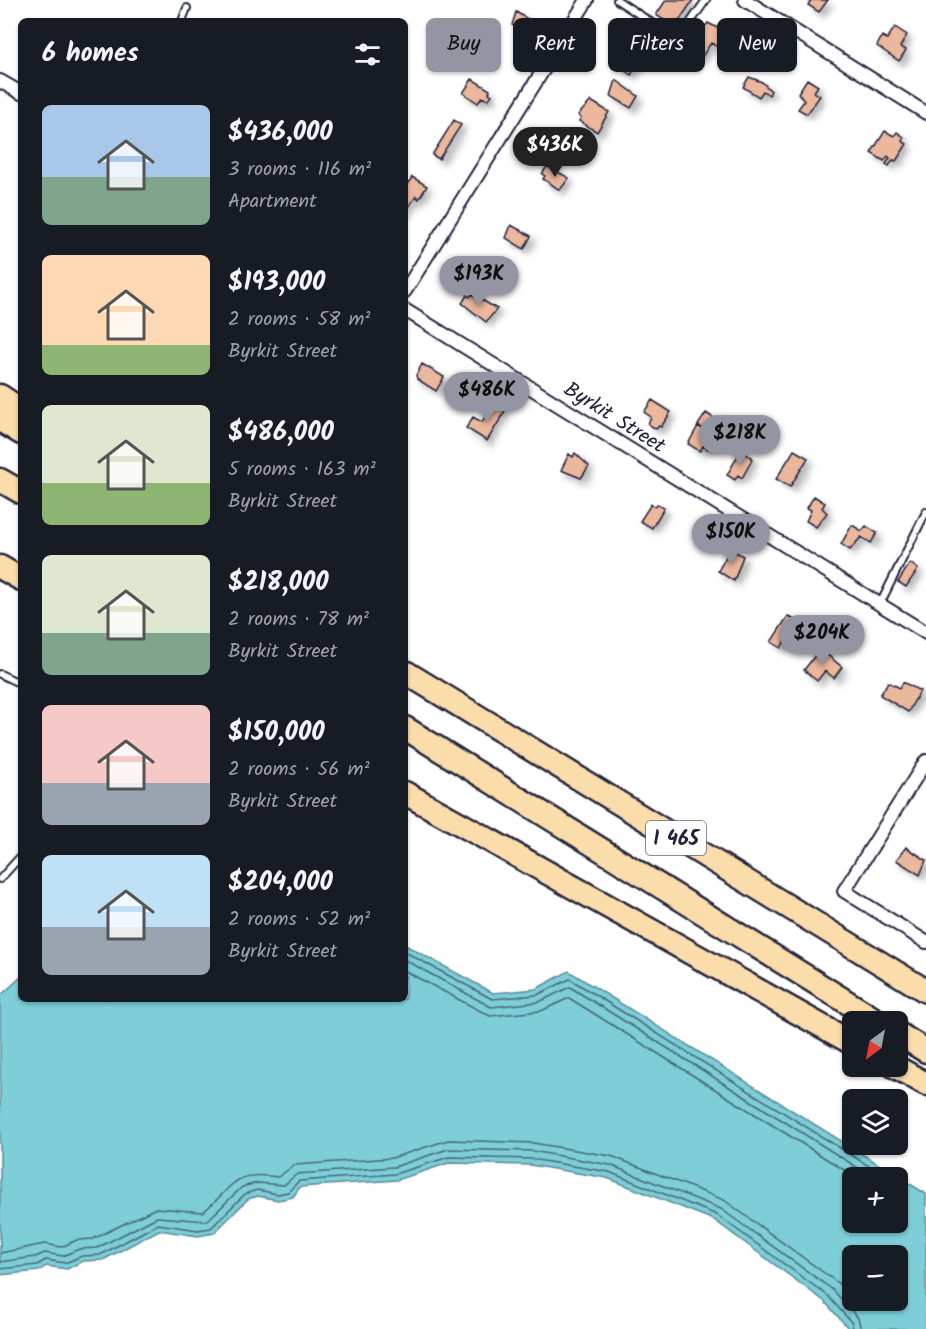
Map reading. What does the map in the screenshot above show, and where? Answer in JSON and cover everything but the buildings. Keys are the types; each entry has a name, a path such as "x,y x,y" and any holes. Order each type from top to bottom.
{"highway":[{"path":"0,396 18,408"},
{"path":"0,420 18,431"},
{"path":"0,480 18,490"},
{"path":"0,492 18,501"},
{"path":"0,567 18,577"},
{"name":"I 465","path":"408,673 926,991"},
{"name":"I 465","path":"408,730 861,1011"},
{"path":"408,795 842,1037"},
{"path":"908,1040 926,1051"},
{"path":"908,1074 926,1084"}],"street":[{"path":"408,286 588,0"},
{"path":"745,0 926,114"},
{"path":"0,81 18,91"},
{"name":"Byrkit Street","path":"408,312 926,633"},
{"path":"926,761 844,891 926,942"}],"lane":[{"path":"617,0 644,18"},
{"path":"693,18 706,0"},
{"path":"183,18 187,8"},
{"path":"880,604 926,512"},
{"path":"0,674 18,683"},
{"path":"0,879 18,859"}],"water":[{"path":"408,947 493,993 536,989 569,971 842,1142 842,1155 864,1155 883,1167 842,1167 842,1233 908,1233 908,1183 926,1194 926,1329 849,1329 824,1301 714,1220 607,1178 530,1165 449,1163 397,1180 300,1187 293,1197 278,1200 258,1196 248,1199 214,1233 198,1236 159,1230 103,1260 83,1261 67,1269 46,1266 39,1271 0,1275 0,996 18,980 18,1002 408,1002"}]}
